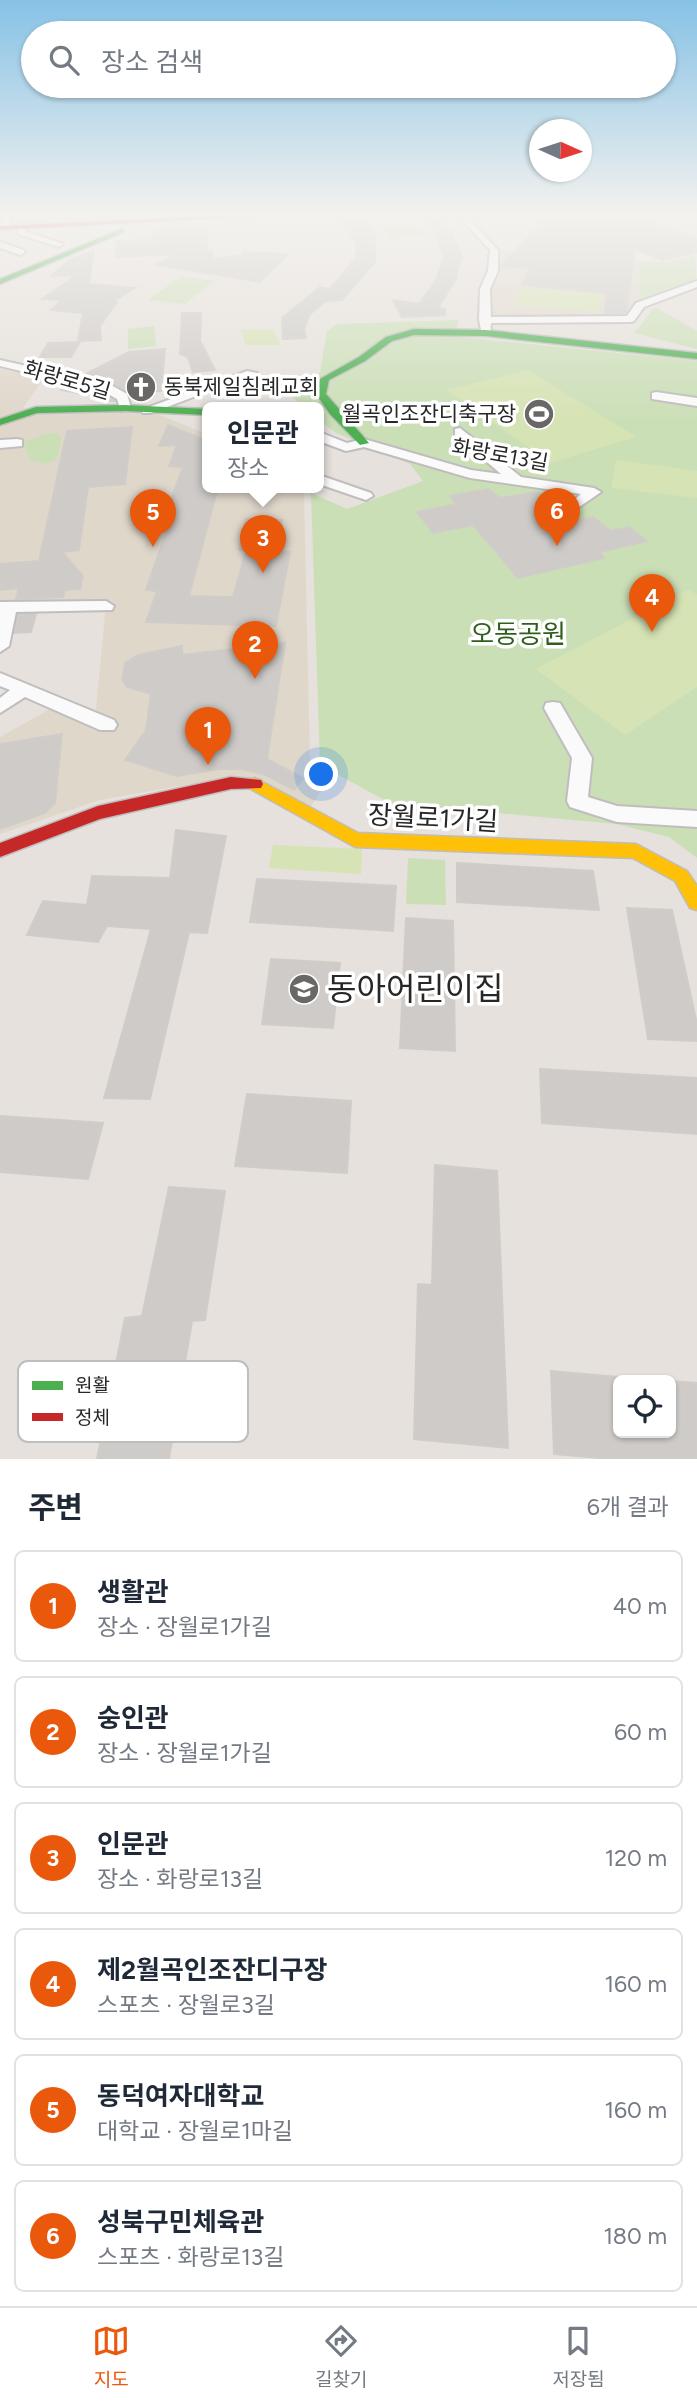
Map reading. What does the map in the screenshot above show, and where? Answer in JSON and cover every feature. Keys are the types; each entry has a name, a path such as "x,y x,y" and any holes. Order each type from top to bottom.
{"street":[{"path":"485,327 487,284"},
{"path":"364,443 334,412 321,394 325,379 362,359 389,339 414,332 630,319 640,305 697,284"},
{"path":"485,327 697,356"},
{"name":"화랑로5길","path":"0,363 107,388 123,397 125,408"},
{"path":"147,410 251,373"},
{"path":"656,396 697,402"},
{"path":"0,422 36,410 125,408 202,412"},
{"path":"460,432 516,480"},
{"name":"화랑로13길","path":"324,438 346,447 364,443 470,474 594,492"},
{"path":"0,444 17,443"},
{"path":"324,481 366,496"},
{"path":"569,510 594,492"},
{"path":"0,646 4,607 61,604 106,606"},
{"path":"0,679 107,725"},
{"path":"0,707 24,689"},
{"path":"554,708 582,758 577,801 617,814 697,819"},
{"name":"장월로1가길","path":"0,850 98,813 231,783 256,784 355,840 636,851 673,869 694,893 697,902"}],"shaded area":[{"path":"489,284 640,284 640,305 630,319 484,320"},
{"path":"0,369 44,378 23,408 147,410 202,432 202,493 304,493 310,766 329,779 309,809 230,777 100,800 0,834 0,737 59,704 95,719 106,604 0,603"}],"green space":[{"path":"170,284 210,284 185,304 148,300"},
{"path":"640,284 697,284 640,305"},
{"path":"521,288 602,294 598,312 515,305"},
{"path":"655,307 697,331 697,349 634,333"},
{"name":"오동공원","path":"459,320 457,328 461,337 697,361 697,858 669,837 616,824 390,803 320,765 311,493 347,509 423,481 410,464 336,433 324,424 324,402 298,402 281,383 297,375 320,373 327,331 337,324"},
{"path":"154,326 156,346 128,349 128,329"},
{"path":"241,329 274,330 280,345 245,345"},
{"name":"월곡인조잔디축구장","path":"528,370 636,437 550,463 447,390"},
{"path":"49,433 62,437 57,459 46,464 30,460 23,442"},
{"path":"616,460 697,471 697,498 611,488"},
{"path":"689,589 697,595 697,687 625,735 536,669"},
{"path":"273,845 362,849 361,874 269,868"},
{"path":"408,858 445,860 446,905 406,904"}],"building":[{"path":"64,284 135,288 112,302 117,302 100,326 101,340 78,341 83,313 51,310 62,300 42,299"},
{"path":"334,284 356,284 342,300 326,301 310,314 304,329 306,338 283,339 282,318 320,287 330,289"},
{"path":"433,284 453,284 438,308 445,309 445,315 402,317 393,300 419,304"},
{"path":"630,284 626,313 605,314 606,293 522,285"},
{"path":"182,313 201,313 200,341 215,370 193,372 188,357 180,354"},
{"path":"80,342 71,357 40,357 48,343"},
{"path":"165,349 161,391 137,392 130,396 112,383 82,376 129,352"},
{"path":"68,385 102,393 115,401 100,401 90,395 61,390"},
{"path":"168,425 202,439 202,493 216,493 189,596 233,597 246,551 239,550 246,519 282,520 277,551 290,552 276,626 146,622 157,591 146,590 172,515 165,515 183,467 169,466 177,445 159,446"},
{"path":"132,427 125,484 88,487 79,550 62,552 83,576 80,589 65,590 63,597 16,599 19,588 0,590 0,564 39,561 67,431"},
{"path":"488,489 500,498 538,492 568,523 593,517 611,531 629,527 647,541 600,552 604,558 518,578 473,525 433,533 417,512 457,504 450,496"},
{"path":"36,614 31,632 14,633 18,615"},
{"path":"285,643 267,759 303,778 294,790 266,775 242,769 218,769 177,776 125,760 146,730 151,694 127,687 122,680 125,663 138,655 182,646 182,655"},
{"path":"62,734 55,803 45,813 0,829 0,744"},
{"path":"176,830 226,836 207,933 189,932 150,1099 104,1098 151,929 107,926 98,942 27,935 43,901 87,905 92,876 170,878"},
{"path":"457,863 593,871 599,910 457,902"},
{"path":"257,879 396,886 393,931 250,922"},
{"path":"627,908 672,910 697,1024 697,1041 648,1039"},
{"path":"406,918 453,921 455,1051 400,1048"},
{"path":"271,959 340,963 333,1028 262,1024"},
{"path":"540,1069 697,1078 697,1134 542,1123"},
{"path":"247,1094 351,1101 347,1173 235,1166"},
{"path":"0,1116 103,1123 88,1179 0,1172"},
{"path":"435,1165 497,1171 508,1448 414,1439 418,1284 432,1285"},
{"path":"169,1187 225,1191 205,1320 192,1321 185,1361 116,1361 125,1318 142,1316"},
{"path":"551,1371 613,1377 613,1438 676,1438 676,1381 697,1383 697,1459 612,1459 554,1454"},
{"path":"100,1442 172,1442 169,1459 97,1459"}],"traffic: fast":[{"path":"364,443 334,412 321,394 325,379 362,359 389,339 414,332 486,333 697,356"},
{"path":"0,422 36,410 125,408 202,412"}],"traffic: slow":[{"path":"255,784 355,840 636,851 681,876 697,902"}],"traffic: jam":[{"path":"0,850 98,813 231,783 255,784"}],"place":[{"name":"동북제일침례교회","path":"141,387"},
{"name":"월곡인조잔디축구장","path":"539,414"},
{"name":"성북구민체육관","path":"557,546"},
{"name":"동덕여자대학교","path":"153,547"},
{"name":"인문관","path":"263,573"},
{"name":"제2월곡인조잔디구장","path":"652,632"},
{"name":"숭인관","path":"255,679"},
{"name":"생활관","path":"208,765"},
{"name":"동아어린이집","path":"304,989"}]}
